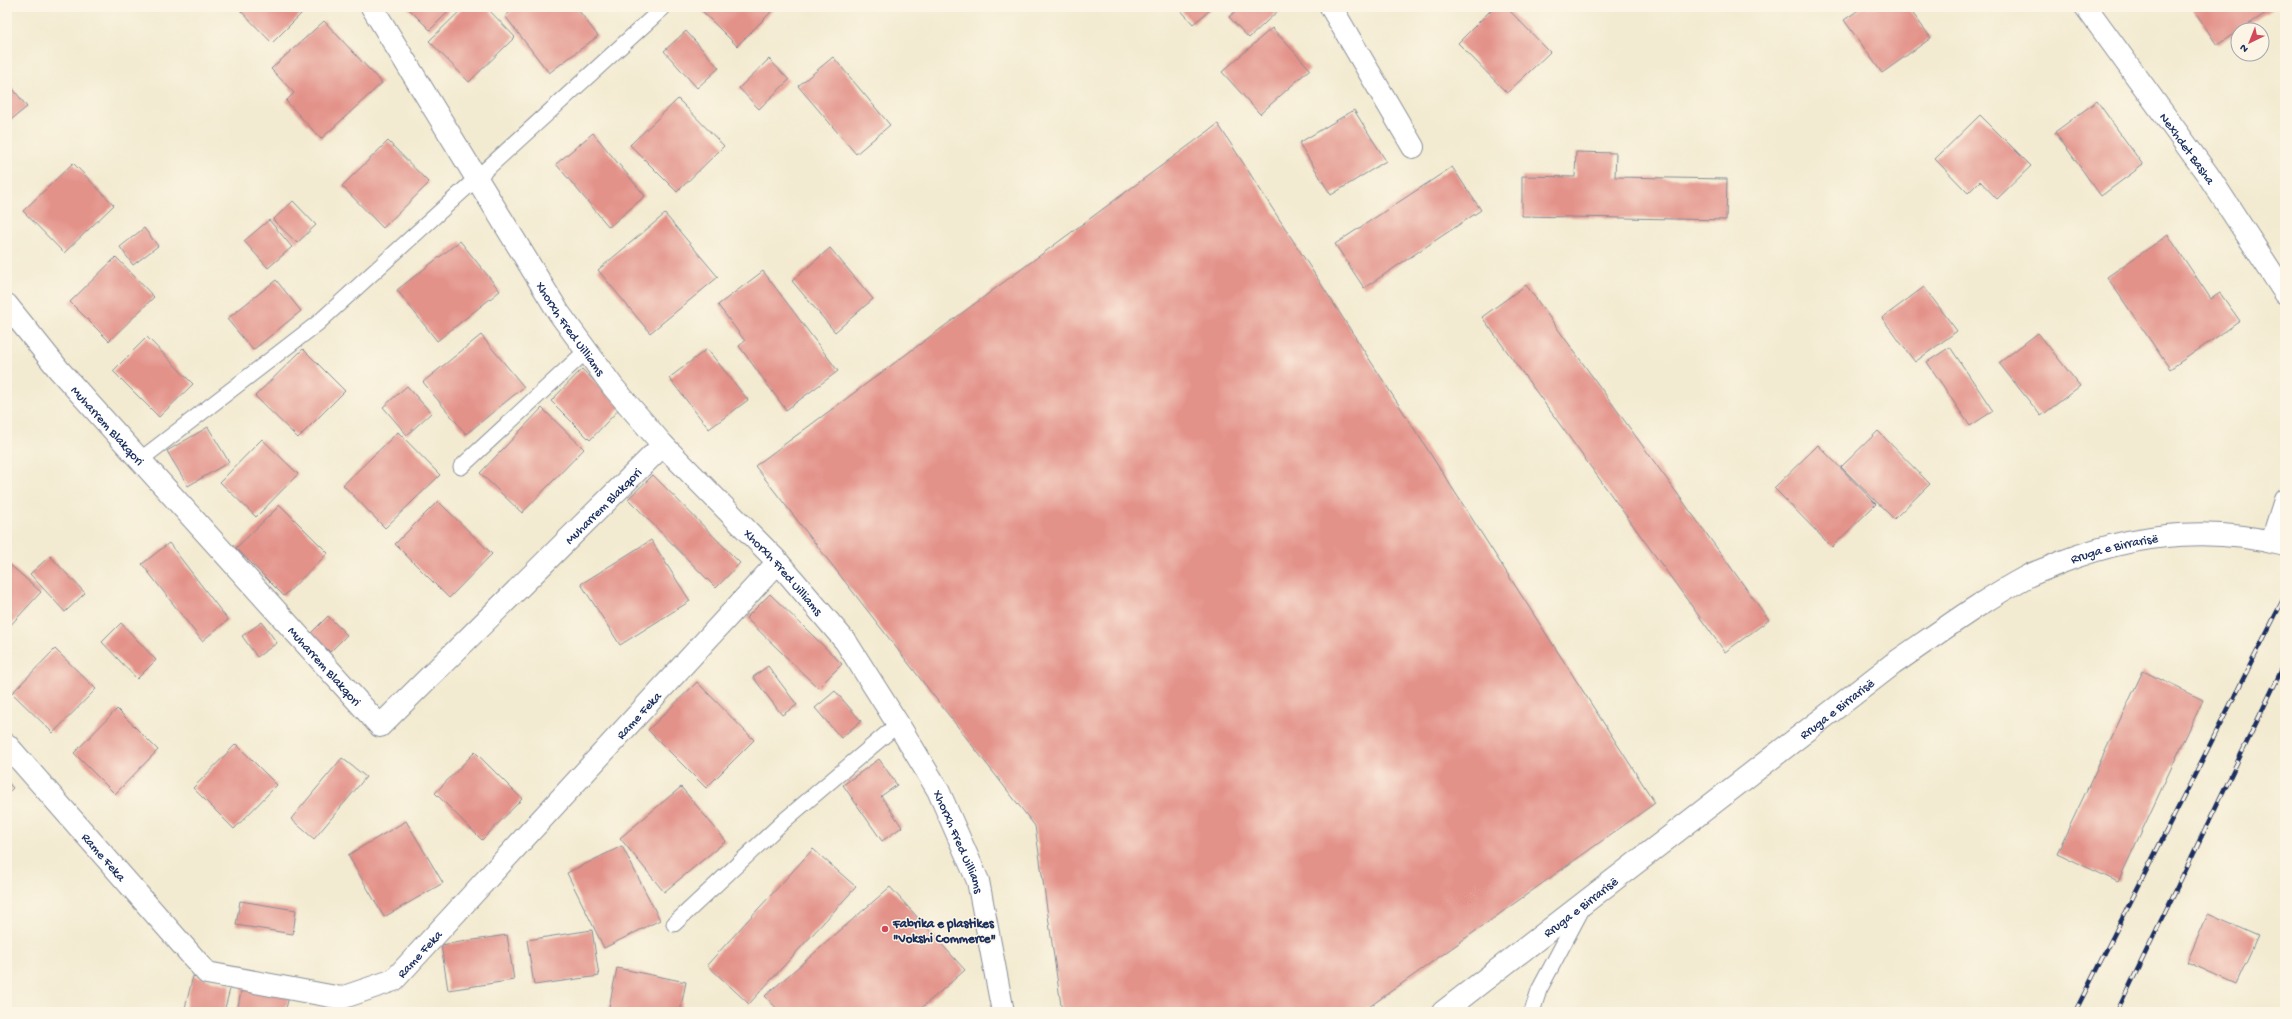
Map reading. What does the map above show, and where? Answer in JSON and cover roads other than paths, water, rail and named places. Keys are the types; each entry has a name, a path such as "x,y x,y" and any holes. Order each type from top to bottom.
{"street":[{"name":"Xhorxh Fred Uilliams","path":"372,7 478,178 559,313 613,387 663,445 778,562 846,642 898,724 938,790 978,881 1003,1012"},
{"path":"1331,7 1413,147"},
{"name":"Nexhdet Basha","path":"2086,7 2208,175 2285,293"},
{"name":"Muharrem Blakqori","path":"7,305 59,370 380,726 663,445"},
{"path":"2278,543 2285,500"},
{"name":"Rruga e Birrarisë","path":"1443,1012 1893,664 1960,618 2029,576 2085,553 2126,541 2161,536 2206,535 2253,538 2278,543"},
{"name":"Rame Feka","path":"7,745 206,973 341,998 394,980 778,562"}],"lane":[{"path":"140,460 318,323 664,7"},
{"path":"461,467 586,350"},
{"path":"674,924 786,819 898,724"},
{"path":"1532,1012 1539,990 1585,903"}],"railway":[{"path":"2075,1012 2285,596"},
{"path":"2117,1012 2285,663"}],"place":[{"name":"Fabrika e plastikes \"Vokshi Commerce\"","path":"885,929"}]}
